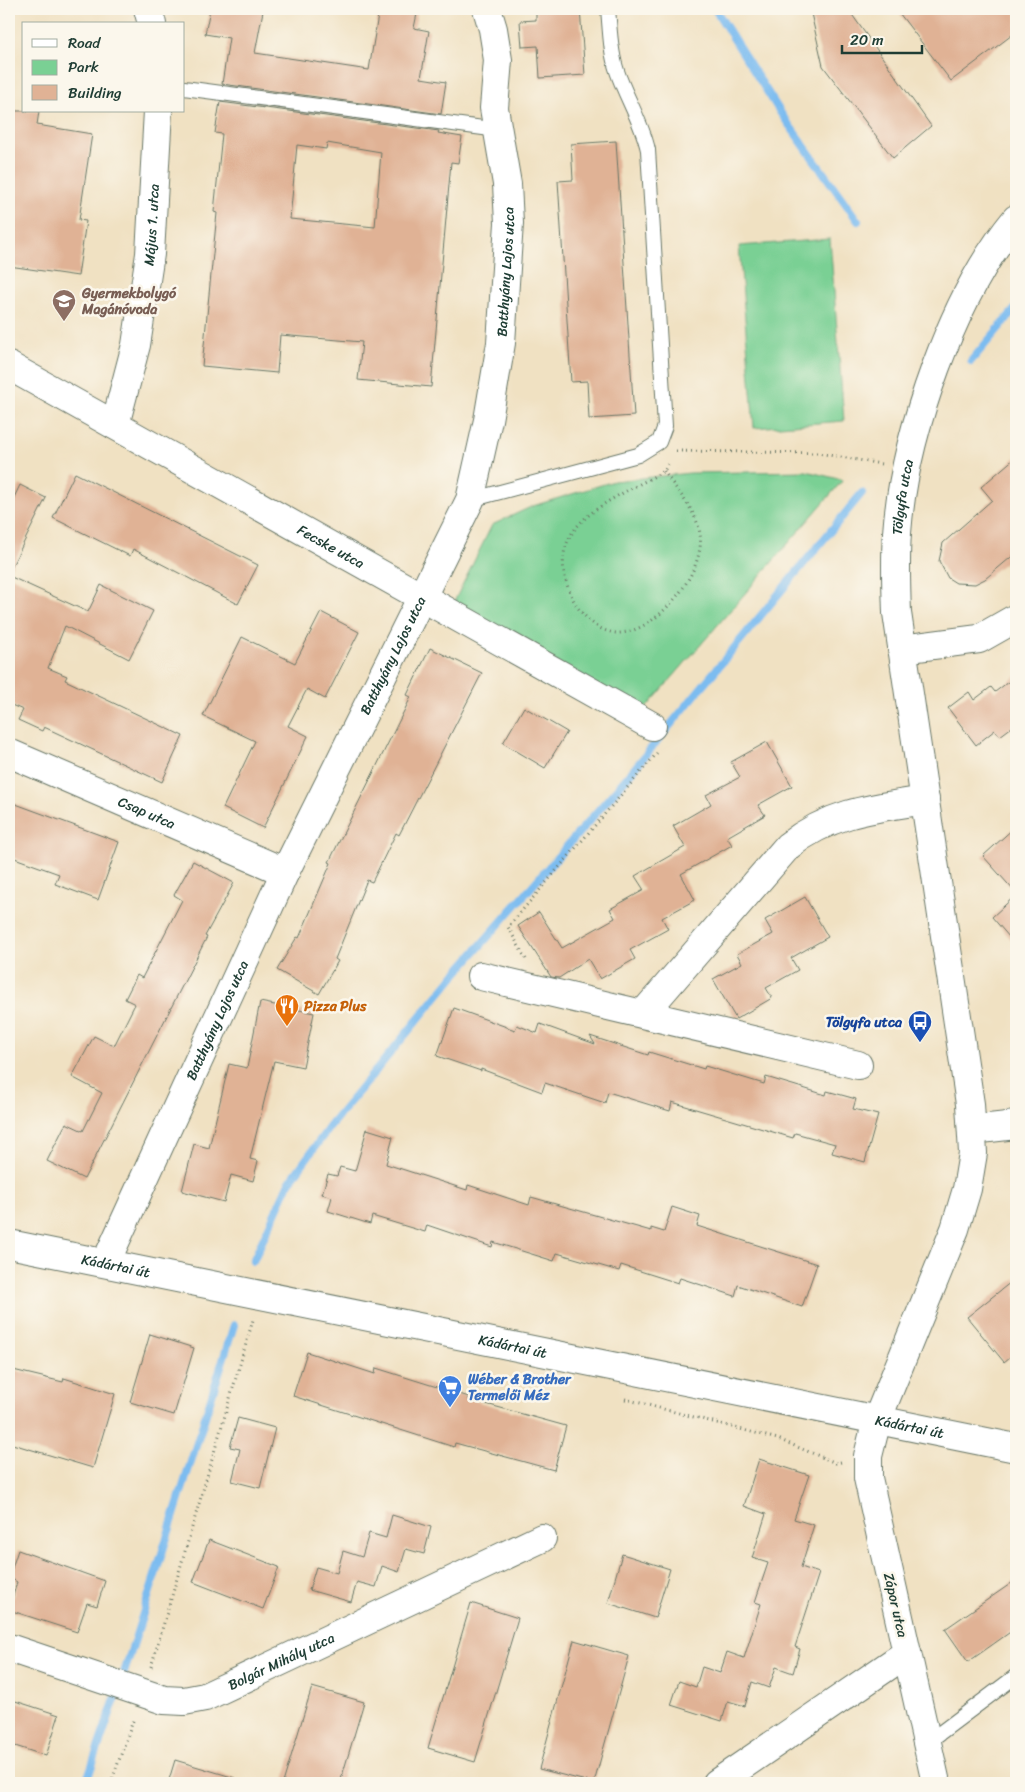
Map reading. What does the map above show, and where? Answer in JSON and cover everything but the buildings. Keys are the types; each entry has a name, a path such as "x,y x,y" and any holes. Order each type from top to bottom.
{"street":[{"path":"148,9 151,22"},
{"name":"Batthyány Lajos utca","path":"106,1262 285,872 424,597 470,500 488,420 501,343 509,223 507,184 494,108 498,60 493,29 487,9"},
{"name":"Május 1. utca","path":"115,425 136,345 150,254 158,112"},
{"name":"Tölgyfa utca","path":"877,1420 955,1229 967,1189 972,1153 972,1130 902,649 898,613 896,551 906,468 937,365 982,267 1016,218"},
{"name":"Fecske utca","path":"9,366 424,597 657,736"},
{"path":"902,649 979,639 1016,618"},
{"name":"Csap utca","path":"9,753 285,872"},
{"path":"643,1014 788,846 807,831 836,816 925,800"},
{"path":"481,976 858,1065"},
{"path":"972,1130 1016,1125"},
{"name":"Kádártai út","path":"9,1244 106,1262 1016,1448"},
{"name":"Zápor utca","path":"717,1783 907,1653 868,1478 868,1456 877,1420"},
{"name":"Bolgár Mihály utca","path":"9,1648 164,1700 184,1701 205,1697 542,1538"},
{"path":"907,1653 936,1783"}],"lane":[{"path":"470,500 638,455 658,442 665,426 648,150 643,129 616,70 611,49 608,9"},
{"path":"185,88 498,130"},
{"path":"928,1742 1016,1676"}],"path":[{"path":"664,471 697,522 700,535 699,550 686,587 666,609 640,626 617,633 594,626 576,604 564,577 562,553 572,531 590,513 664,471 675,451 818,452 906,468"},
{"path":"546,991 508,927 657,736"},
{"path":"111,1783 254,1317"}],"green space":[{"path":"830,239 844,421 754,428 739,246"},
{"path":"806,471 843,480 640,715 450,610 492,525 533,506 614,481 690,473"}],"waterway":[{"path":"715,9 782,115 858,221"},
{"path":"971,361 1016,308"},
{"path":"253,1261 289,1183 330,1126 453,977 629,775 862,493"},
{"path":"86,1783 129,1658 234,1325"}],"place":[{"name":"Gyermekbolygó Magánóvoda","path":"64,322"},
{"name":"Pizza Plus","path":"287,1027"},
{"name":"Tölgyfa utca","path":"920,1043"},
{"name":"Wéber & Brother Termelői Méz","path":"450,1408"}]}
